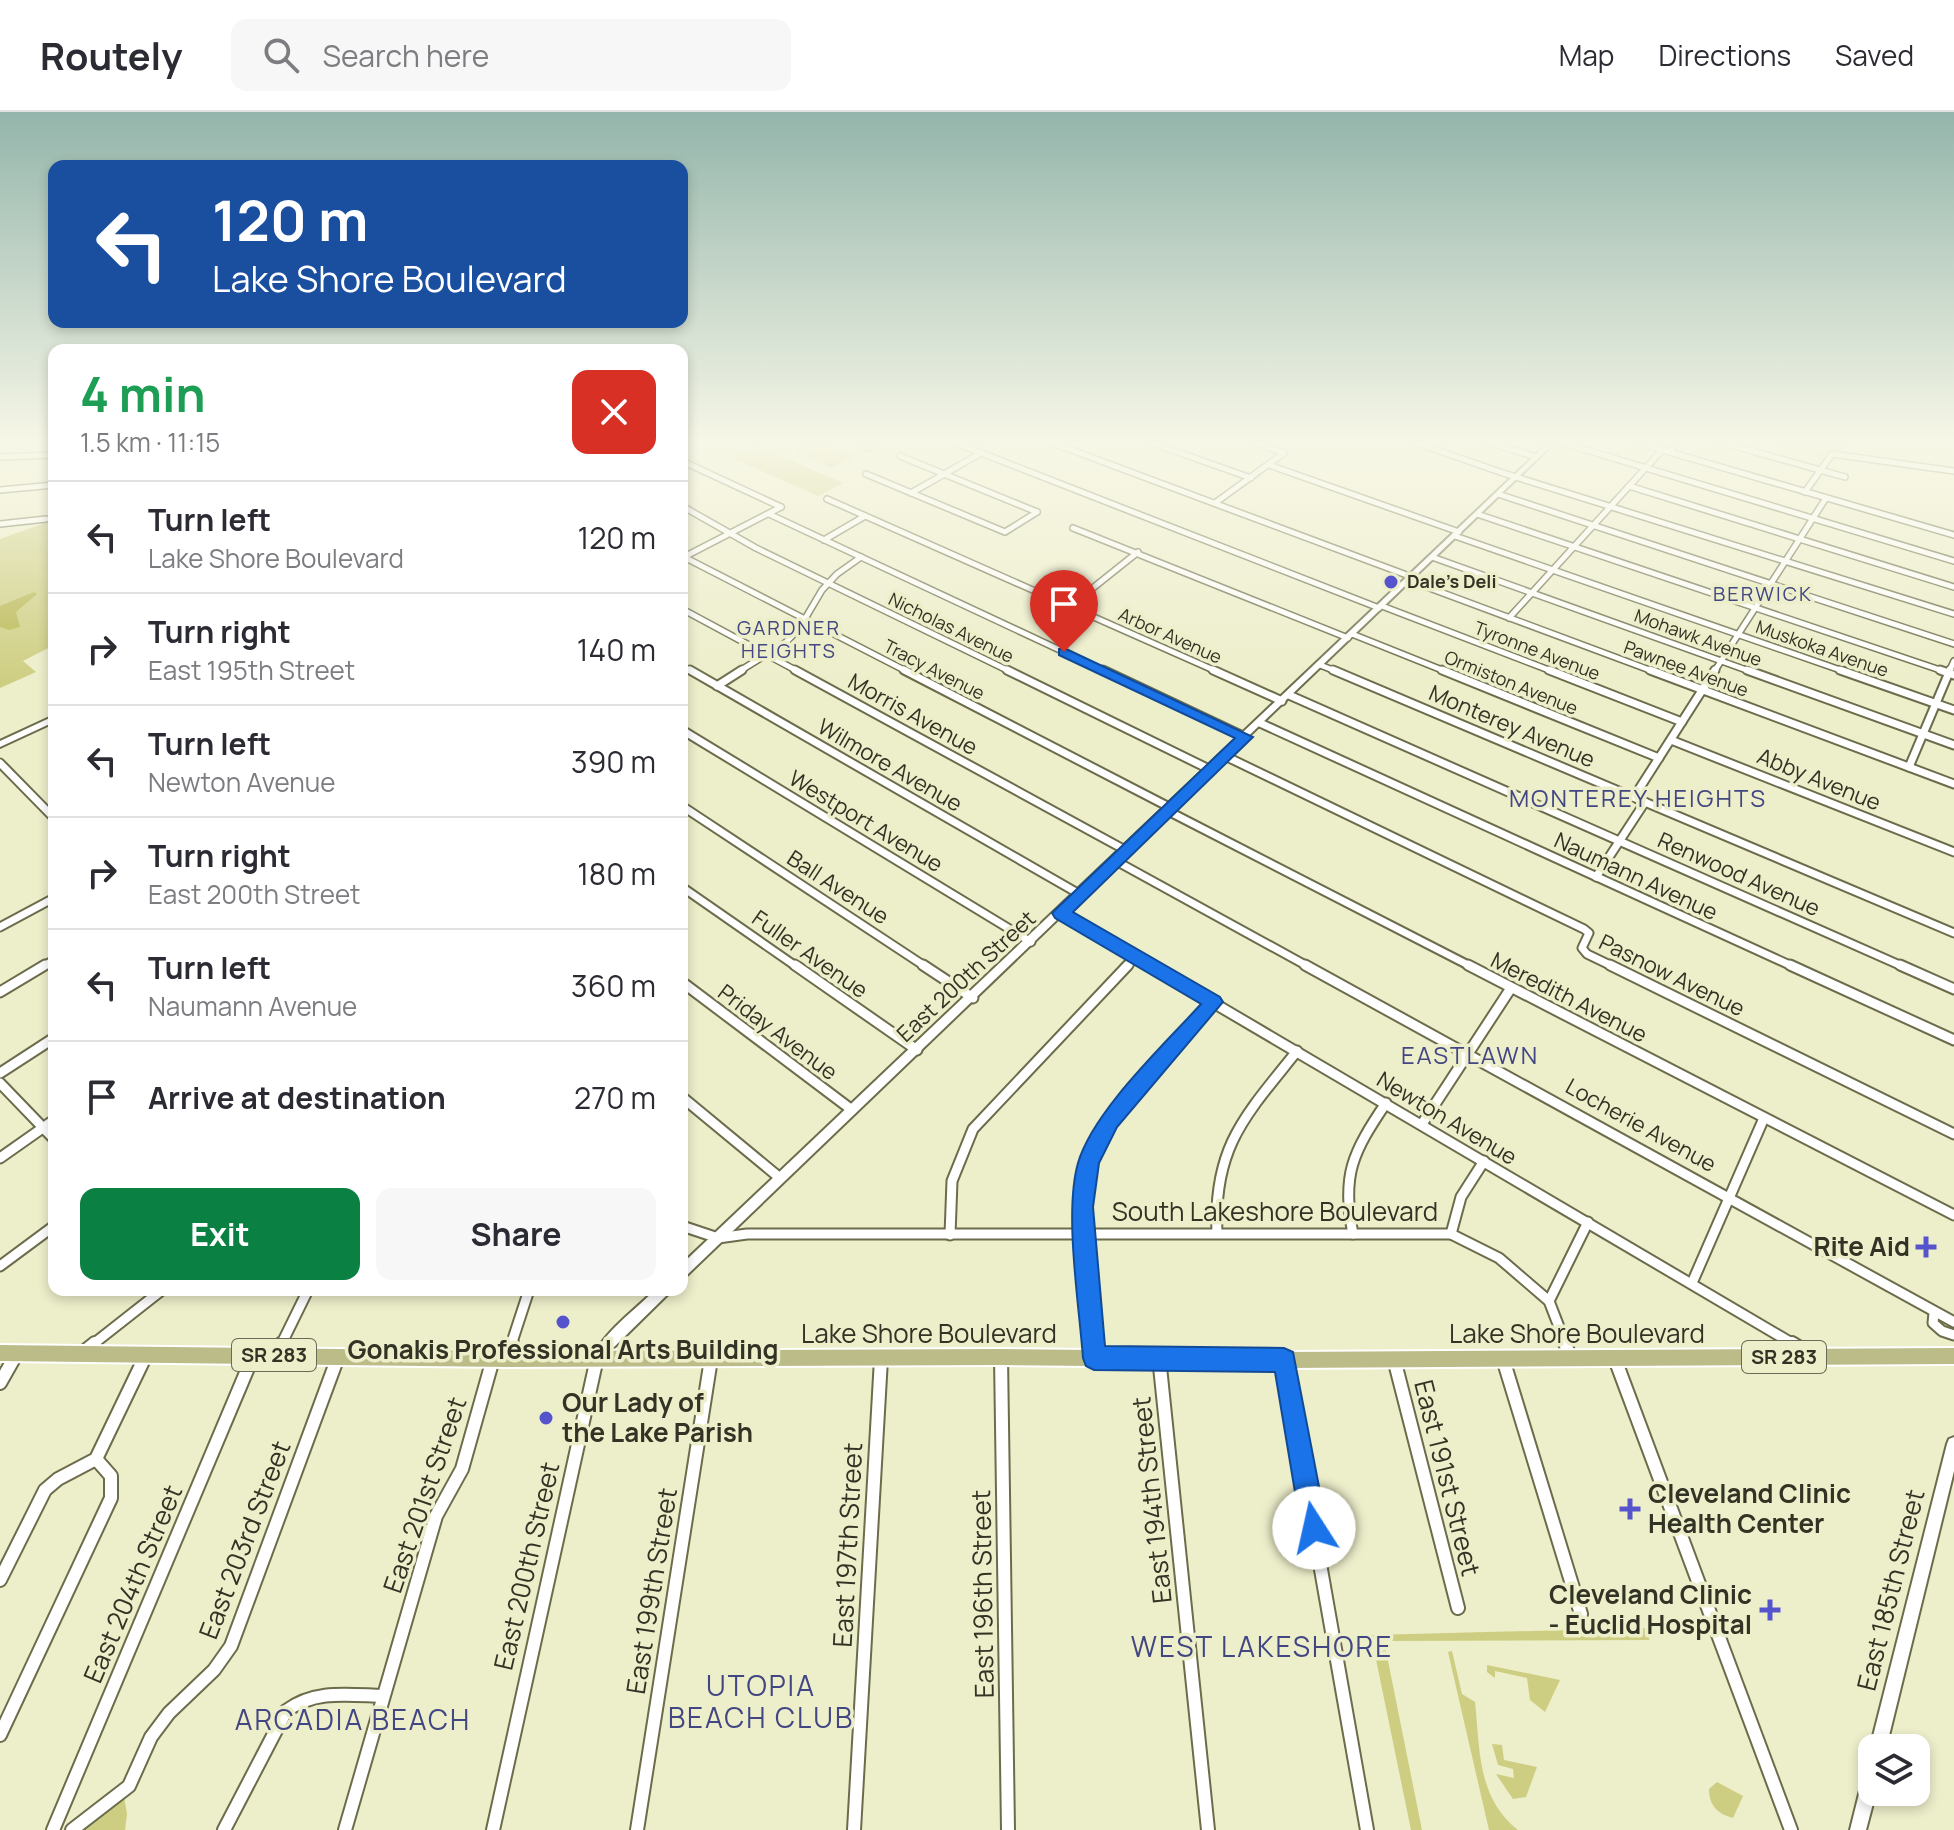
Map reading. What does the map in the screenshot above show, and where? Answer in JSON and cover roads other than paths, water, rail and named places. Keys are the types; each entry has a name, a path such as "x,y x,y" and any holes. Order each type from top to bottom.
{"main road":[{"name":"Lake Shore Boulevard","path":"8,1353 500,1359 1159,1357 1284,1360 1954,1356"}],"street":[{"name":"Nicholas Avenue","path":"711,522 1211,770"},
{"path":"688,555 753,522"},
{"path":"786,522 1245,737"},
{"path":"824,540 854,522"},
{"name":"Arbor Avenue","path":"879,522 1285,698"},
{"path":"981,522 1005,532 1021,522"},
{"name":"Tyronne Avenue","path":"1161,522 1682,722"},
{"name":"Pawnee Avenue","path":"1265,522 1509,618 1954,784"},
{"name":"Muskoka Avenue","path":"1425,522 1954,710"},
{"name":"East 200th Street","path":"688,1266 1469,522"},
{"path":"1501,522 1952,674"},
{"path":"1585,522 1954,644"},
{"path":"1509,618 1597,522"},
{"path":"1666,522 1954,614"},
{"path":"1744,522 1954,587"},
{"path":"1634,797 1809,522"},
{"path":"1826,522 1954,561"},
{"path":"1910,522 1954,535"},
{"name":"Ormiston Avenue","path":"1073,528 1659,758"},
{"path":"1069,607 1138,552"},
{"path":"717,686 785,643 806,620 829,583 861,557"},
{"name":"Mohawk Avenue","path":"1432,557 1954,745"},
{"name":"Tracy Avenue","path":"688,561 1169,810"},
{"name":"Morris Avenue","path":"688,612 1127,851"},
{"path":"1909,767 1935,703 1952,674 1954,661"},
{"name":"Monterey Avenue","path":"1320,665 1954,933"},
{"name":"Wilmore Avenue","path":"688,669 1081,895"},
{"name":"Renwood Avenue","path":"1285,698 1954,989"},
{"path":"0,744 48,722"},
{"name":"Naumann Avenue","path":"1260,723 1954,1040"},
{"name":"Westport Avenue","path":"688,734 1031,942"},
{"name":"Abby Avenue","path":"1671,740 1954,852"},
{"name":"Pasnow Avenue","path":"1225,756 1584,929 1589,933 1582,948 1587,954 1954,1134"},
{"path":"0,763 48,812"},
{"path":"1596,877 1645,802"},
{"name":"Ball Avenue","path":"688,810 973,998"},
{"name":"Meredith Avenue","path":"1169,810 1954,1215"},
{"name":"Locherie Avenue","path":"1116,861 1954,1322"},
{"name":"Fuller Avenue","path":"688,891 917,1050"},
{"path":"1,924 48,901"},
{"name":"Newton Avenue","path":"1061,913 1814,1356"},
{"path":"950,1235 952,1181 973,1129 1136,957"},
{"path":"0,992 48,964"},
{"name":"Priday Avenue","path":"688,987 852,1110"},
{"path":"1422,1124 1511,988"},
{"path":"1094,1358 1084,1235 1084,1182 1096,1142 1110,1121 1213,1002"},
{"path":"0,1073 48,1042"},
{"path":"1217,1233 1216,1183 1230,1137 1297,1051"},
{"path":"0,1083 48,1132"},
{"path":"688,1102 780,1178"},
{"path":"1353,1234 1346,1200 1346,1177 1353,1153 1386,1103"},
{"path":"1692,1283 1764,1118"},
{"path":"0,1158 48,1125"},
{"path":"1451,1234 1461,1197 1484,1161"},
{"path":"1549,1301 1588,1222"},
{"name":"South Lakeshore Boulevard","path":"688,1228 718,1238 747,1234 1451,1234 1499,1258 1549,1301 1571,1358"},
{"path":"0,1266 48,1230"},
{"path":"81,1354 154,1296"},
{"path":"277,1354 305,1296"},
{"name":"East 201st Street","path":"345,1830 436,1516 462,1469 500,1359 526,1296"},
{"name":"East 200th Street","path":"493,1830 598,1358 608,1344 658,1296"},
{"name":"Locherie Avenue","path":"1934,1313 1933,1323 1937,1328 1954,1335"},
{"path":"0,1383 8,1353"},
{"path":"0,1580 45,1490 58,1479 96,1459 147,1355"},
{"name":"East 204th Street","path":"53,1830 253,1356"},
{"name":"East 203rd Street","path":"72,1830 129,1786 151,1737 169,1713 214,1670 231,1646 339,1356"},
{"name":"East 196th Street","path":"1001,1357 1008,1830"},
{"name":"East 194th Street","path":"1159,1357 1208,1830"},
{"path":"1502,1357 1581,1614"},
{"name":"East 199th Street","path":"637,1830 711,1359"},
{"name":"East 197th Street","path":"854,1830 881,1359"},
{"name":"East 191st Street","path":"1394,1359 1458,1608"},
{"path":"1615,1359 1791,1830"},
{"path":"1284,1360 1367,1830"},
{"name":"East 185th Street","path":"1882,1734 1954,1444"},
{"path":"0,1735 111,1498 115,1486 111,1473 96,1459"},
{"path":"224,1830 286,1711 295,1702 308,1696 383,1696"},
{"path":"1858,1830 1864,1806"}],"place":[{"name":"Dale's Deli","path":"1391,582"},
{"name":"Rite Aid","path":"1926,1247"},
{"name":"Gonakis Professional Arts Building","path":"563,1322"},
{"name":"Our Lady of the Lake Parish","path":"546,1418"},
{"name":"Cleveland Clinic Health Center","path":"1630,1509"},
{"name":"Cleveland Clinic - Euclid Hospital","path":"1770,1610"}],"district":[{"name":"BERWICK","path":"1763,594"},
{"name":"GARDNER HEIGHTS","path":"789,640"},
{"name":"MONTEREY HEIGHTS","path":"1638,799"},
{"name":"EASTLAWN","path":"1470,1056"},
{"name":"WEST LAKESHORE","path":"1262,1647"},
{"name":"UTOPIA BEACH CLUB","path":"761,1702"},
{"name":"ARCADIA BEACH","path":"353,1720"}]}
